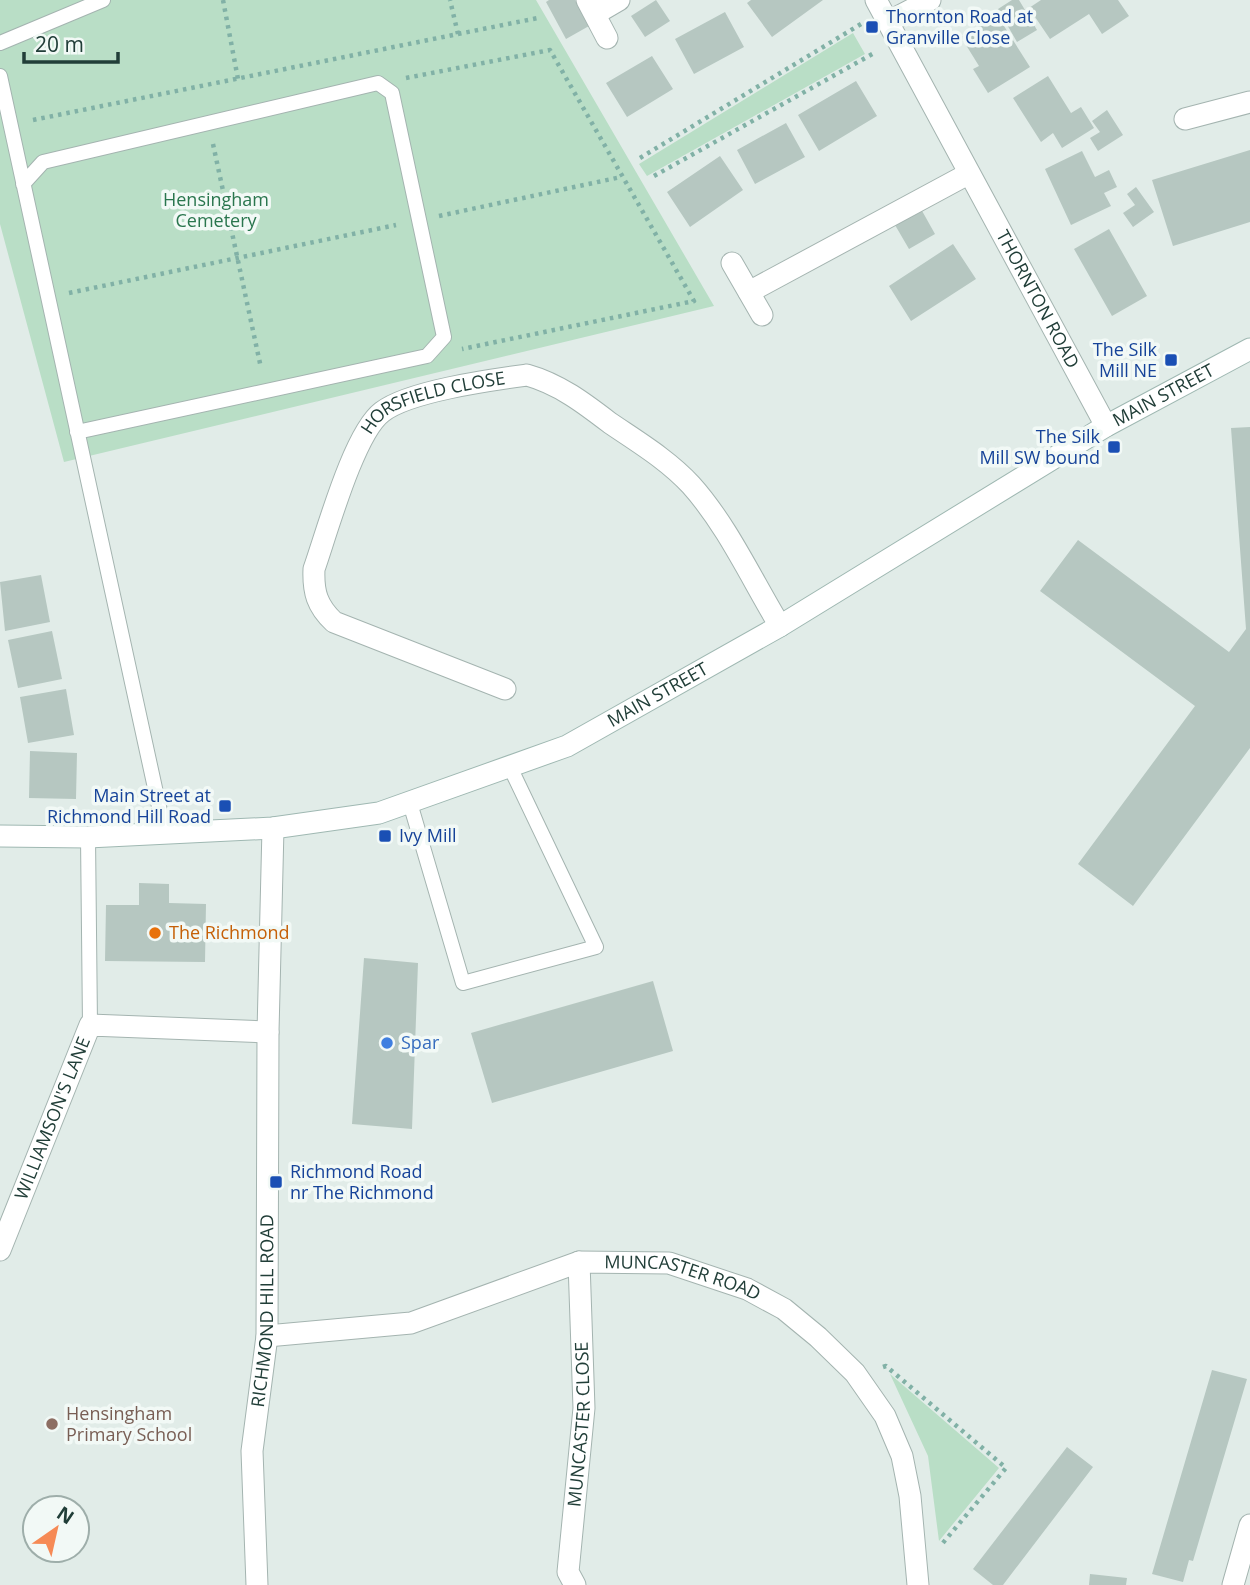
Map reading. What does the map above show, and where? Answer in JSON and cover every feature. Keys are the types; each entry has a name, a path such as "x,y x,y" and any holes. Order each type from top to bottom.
{"street":[{"path":"607,38 591,7 619,0"},
{"path":"886,18 930,0"},
{"name":"THORNTON ROAD","path":"886,18 1106,426"},
{"path":"1185,119 1250,102"},
{"path":"749,292 968,174"},
{"path":"732,262 762,315"},
{"name":"MAIN STREET","path":"0,836 88,837 273,828 379,813 567,746 780,626 1106,426 1250,349"},
{"name":"HORSFIELD CLOSE","path":"505,689 334,622 320,608 313,588 314,569 360,443 380,413 399,401 527,375 546,380 569,393 668,464 691,485 712,514 780,626"},
{"name":"RICHMOND HILL ROAD","path":"257,1585 252,1451 267,1336 268,1031 273,828"},
{"path":"90,1025 268,1031"},
{"name":"WILLIAMSON'S LANE","path":"0,1250 90,1025"},
{"name":"MUNCASTER ROAD","path":"267,1336 411,1323 579,1262 669,1263 747,1289 784,1309 818,1337 855,1373 885,1416 902,1456 910,1496 918,1579"},
{"name":"MUNCASTER CLOSE","path":"575,1585 568,1572 584,1408 579,1262"},
{"path":"1233,1585 1250,1525"}],"lane":[{"path":"0,43 103,0"},
{"path":"0,76 165,834"},
{"path":"23,184 43,162 378,83 392,93 444,337 427,356 77,432"},
{"path":"410,803 463,983 596,947 510,767"},
{"path":"88,837 90,1025"}],"path":[{"path":"223,0 238,79"},
{"path":"450,0 458,34"},
{"path":"11,125 538,18"},
{"path":"640,158 886,18"},
{"path":"654,176 886,18"},
{"path":"378,83 550,50 694,301 427,356"},
{"path":"208,123 266,391"},
{"path":"48,297 237,260 621,177"},
{"path":"855,1373 886,1366 1006,1468 918,1579"}],"green space":[{"name":"Hensingham Cemetery","path":"0,0 536,0 714,306 64,462 0,224"},
{"path":"853,33 865,54 647,176 639,164"},
{"path":"890,1374 999,1468 939,1541 928,1456"}],"building":[{"path":"575,0 589,26 566,39 546,2"},
{"path":"656,0 670,21 645,37 631,16"},
{"path":"751,0 823,0 772,37 747,3"},
{"path":"1012,0 1019,0 1037,30 1017,42 998,9"},
{"path":"1041,0 1118,0 1129,16 1102,34 1089,14 1050,39 1029,8"},
{"path":"725,12 744,47 694,74 675,39"},
{"path":"997,15 1030,67 988,93 973,69 979,66 961,37"},
{"path":"652,56 673,89 627,117 606,83"},
{"path":"1048,76 1071,113 1081,107 1094,128 1062,148 1053,133 1041,142 1013,98"},
{"path":"856,81 877,116 819,151 798,115"},
{"path":"1107,110 1123,135 1098,151 1090,138 1100,132 1092,121"},
{"path":"786,123 805,157 755,184 737,150"},
{"path":"1250,150 1250,222 1173,246 1152,180"},
{"path":"1082,151 1095,177 1109,170 1117,187 1104,193 1111,206 1071,225 1045,169"},
{"path":"720,156 743,190 690,227 667,192"},
{"path":"1136,187 1154,212 1133,227 1123,213 1135,205 1127,194"},
{"path":"921,209 935,234 909,249 895,225"},
{"path":"1109,229 1147,296 1112,316 1074,249"},
{"path":"953,244 976,279 911,321 889,286"},
{"path":"1250,427 1250,748 1133,906 1078,864 1195,706 1040,591 1078,540 1229,652 1246,629 1231,428"},
{"path":"41,575 50,622 5,631 0,582"},
{"path":"52,631 62,679 18,688 8,640"},
{"path":"66,689 74,735 28,743 20,697"},
{"path":"30,751 77,753 76,799 29,798"},
{"name":"The Richmond","path":"139,883 169,884 169,903 206,904 205,962 105,961 106,905 139,905"},
{"name":"Spar","path":"364,958 418,963 412,1129 352,1124"},
{"path":"653,981 673,1051 492,1103 471,1033"},
{"path":"1212,1370 1247,1379 1193,1561 1189,1560 1183,1582 1152,1574"},
{"path":"1067,1447 1093,1467 1003,1585 993,1585 973,1569"},
{"path":"1090,1574 1127,1578 1126,1585 1089,1585"}],"place":[{"name":"Thornton Road at Granville Close","path":"872,27"},
{"name":"The Silk Mill NE","path":"1171,360"},
{"name":"The Silk Mill SW bound","path":"1114,447"},
{"name":"Main Street at Richmond Hill Road","path":"225,806"},
{"name":"Ivy Mill","path":"385,836"},
{"name":"The Richmond","path":"155,933"},
{"name":"Spar","path":"387,1043"},
{"name":"Richmond Road nr The Richmond","path":"276,1182"},
{"name":"Hensingham Primary School","path":"52,1424"}]}
